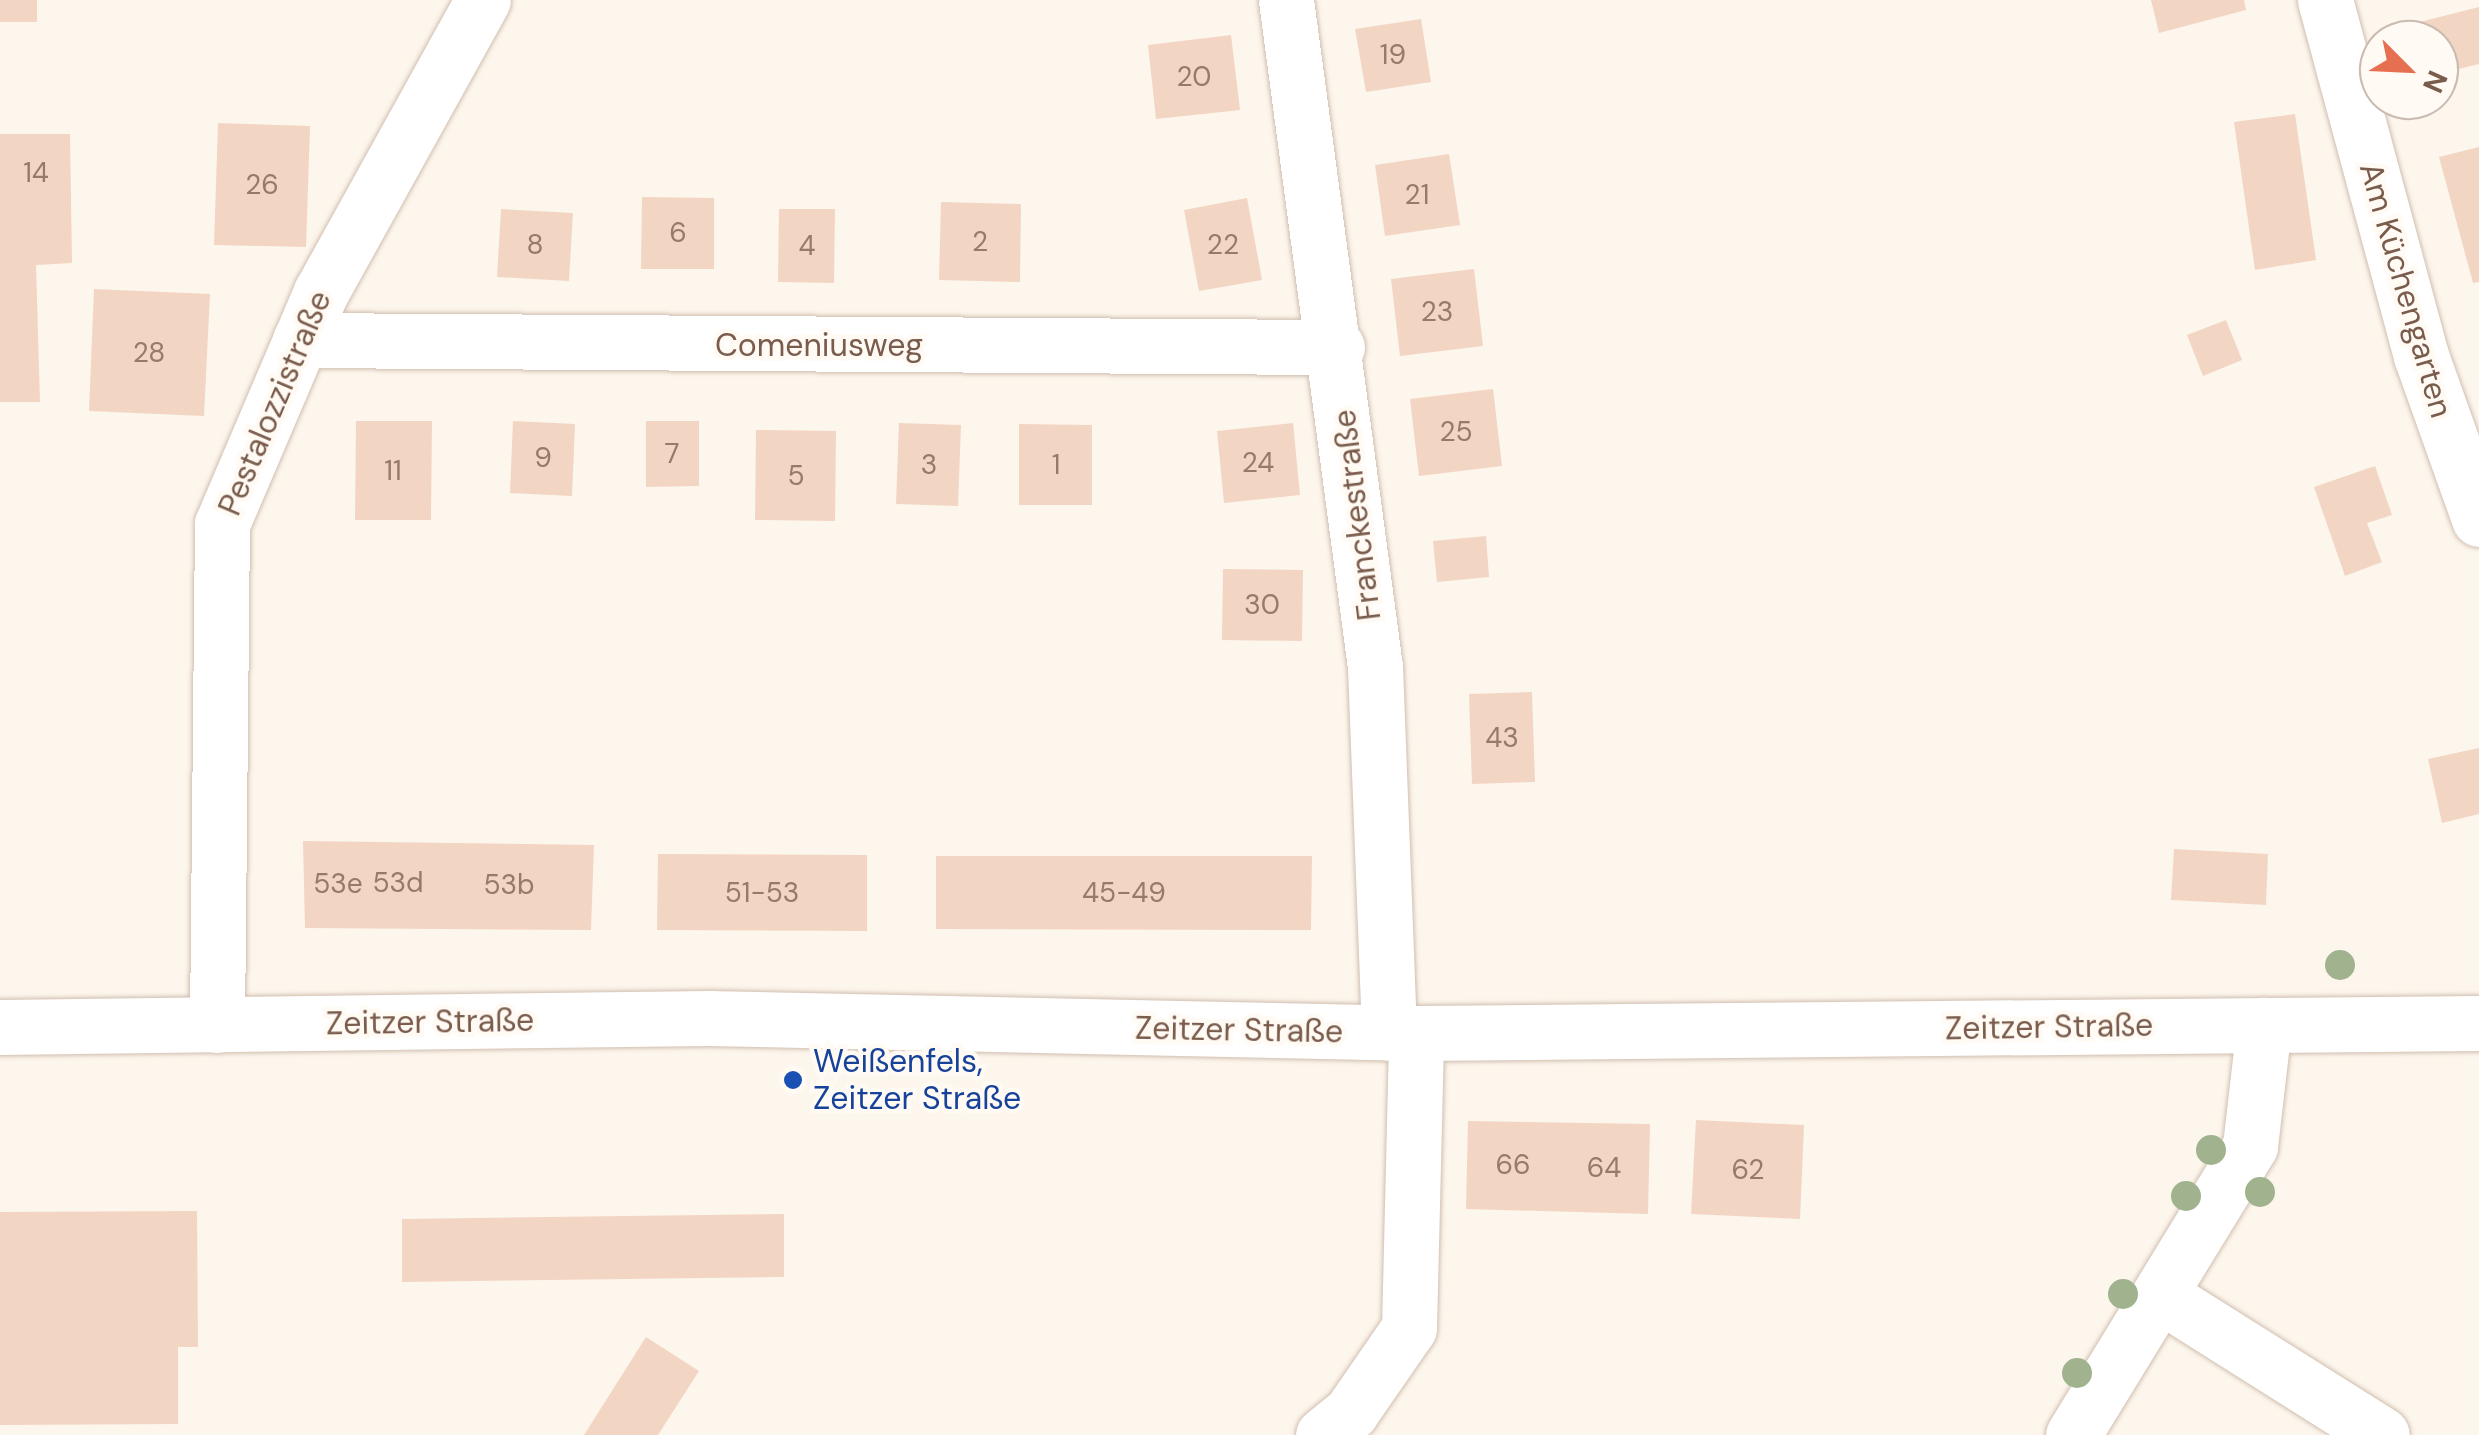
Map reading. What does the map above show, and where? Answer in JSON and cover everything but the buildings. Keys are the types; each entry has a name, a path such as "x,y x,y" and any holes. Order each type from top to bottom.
{"street":[{"name":"Pestalozzistraße","path":"217,1025 222,524 300,340 483,0"},
{"name":"Franckestraße","path":"1286,0 1337,347 1375,667 1402,1033 1409,1328 1351,1412 1323,1435"},
{"name":"Am Küchengarten","path":"2325,0 2421,356 2479,519"},
{"name":"Comeniusweg","path":"300,340 1337,347"},
{"name":"Zeitzer Straße","path":"0,1026 709,1018 1402,1033 2479,1023"},
{"path":"2073,1435 2250,1146 2264,1025"},
{"path":"2160,1295 2382,1435"}],"place":[{"name":"Weißenfels, Zeitzer Straße","path":"793,1080"}]}
